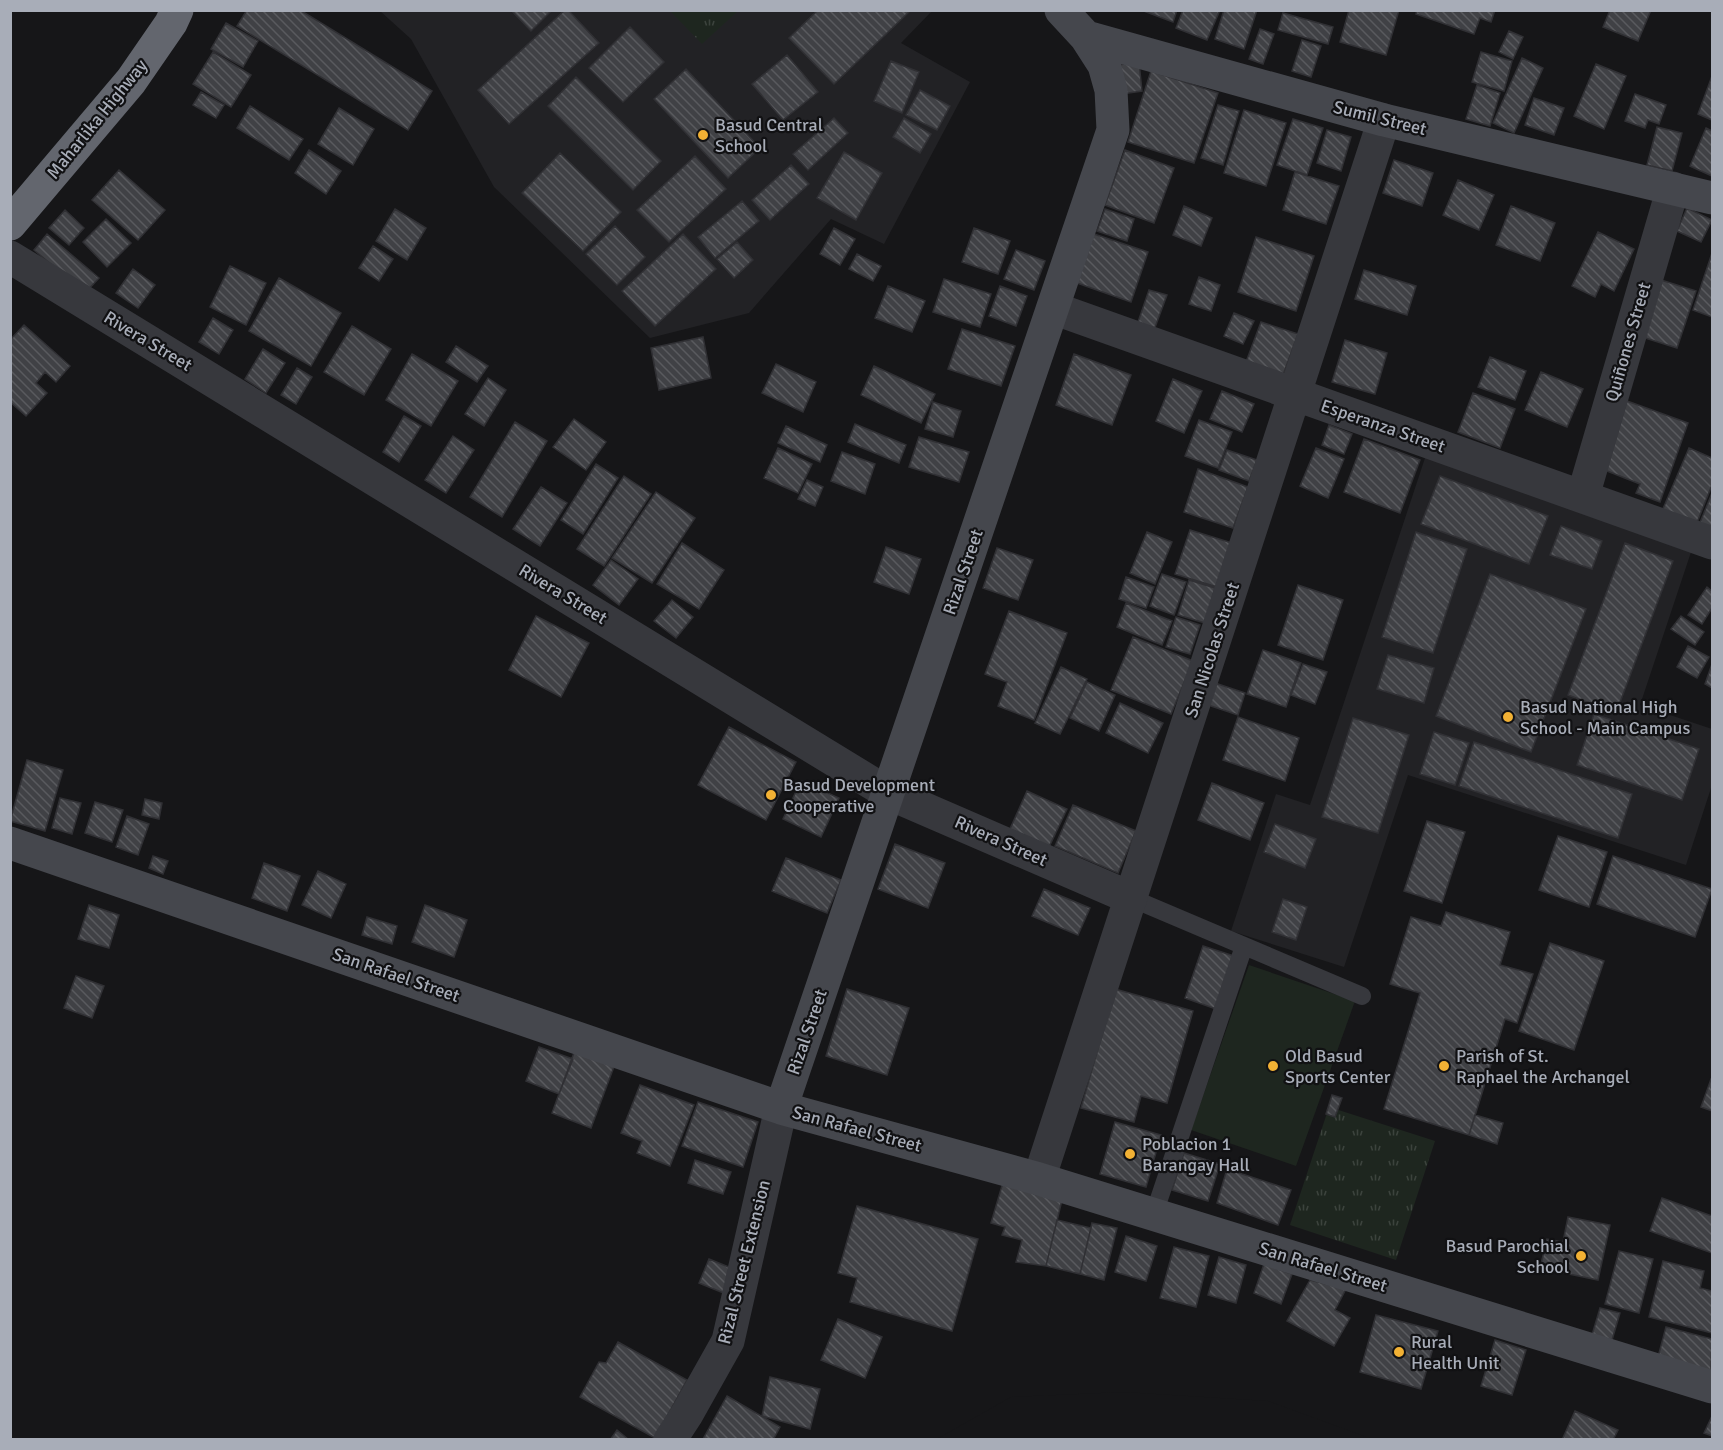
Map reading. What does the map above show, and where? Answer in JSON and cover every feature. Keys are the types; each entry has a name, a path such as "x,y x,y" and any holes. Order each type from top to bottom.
{"highway":[{"name":"Maharlika Highway","path":"10,224 131,81 178,15"}],"street":[{"path":"1061,10 1086,37"},
{"name":"Sumil Street","path":"1086,37 1384,120 1713,198"},
{"name":"Rizal Street","path":"781,1108 1113,130 1111,90 1104,65 1086,37"},
{"name":"San Nicolas Street","path":"1039,1179 1384,120"},
{"name":"Quiñones Street","path":"1583,496 1672,188"},
{"name":"Rivera Street","path":"10,257 888,793 1131,898"},
{"name":"Esperanza Street","path":"1053,308 1713,543"},
{"name":"San Rafael Street","path":"10,843 781,1108 1039,1179 1713,1387"},
{"name":"Rizal Street Extension","path":"670,1440 728,1341 781,1108"}],"lane":[{"path":"1131,898 1362,996"},
{"path":"1154,1215 1244,946"}],"shaded area":[{"name":"Basud Central School","path":"380,11 932,11 901,43 970,82 884,244 831,219 749,313 650,338 494,187 411,39"},
{"name":"Basud National High School - Main Campus","path":"1426,455 1694,543 1640,705 1712,729 1712,785 1686,865 1408,775 1344,967 1231,931 1276,794 1310,805"}],"green space":[{"path":"670,11 738,11 702,44"},
{"name":"Old Basud Sports Center","path":"1249,965 1355,1001 1296,1166 1191,1130"},
{"path":"1329,1107 1435,1141 1396,1260 1290,1225"}],"pier":[{"path":"1124,1392 1268,1401 1372,1439 937,1439 1011,1397"}],"building":[{"path":"247,10 300,10 432,91 408,130 237,26"},
{"path":"511,10 552,10 531,31"},
{"path":"565,10 568,10 599,43 509,124 478,90"},
{"path":"818,10 911,10 834,84 789,38"},
{"path":"1141,10 1177,10 1173,22"},
{"path":"1183,10 1220,10 1207,40 1176,28"},
{"path":"1224,10 1257,10 1244,49 1215,39"},
{"path":"1349,10 1399,10 1386,55 1340,42"},
{"path":"1417,10 1495,10 1491,22 1480,18 1474,34 1416,14"},
{"path":"1610,10 1651,10 1638,41 1603,27"},
{"path":"1283,13 1333,27 1328,44 1278,30"},
{"path":"226,23 258,41 243,67 211,49"},
{"path":"630,27 664,62 623,102 589,68"},
{"path":"1260,29 1274,34 1263,64 1249,59"},
{"path":"1509,31 1523,37 1513,59 1499,52"},
{"path":"1302,40 1321,46 1311,77 1292,71"},
{"path":"213,52 251,75 231,107 193,84"},
{"path":"1481,52 1512,61 1504,91 1472,82"},
{"path":"787,55 818,92 783,120 752,84"},
{"path":"1522,58 1543,68 1514,133 1493,123"},
{"path":"891,61 919,72 902,113 874,101"},
{"path":"1139,62 1142,91 1122,94 1118,65"},
{"path":"1596,64 1626,76 1604,129 1574,116"},
{"path":"686,69 760,148 728,178 654,99"},
{"path":"1151,71 1218,93 1194,163 1128,142"},
{"path":"1712,76 1712,120 1698,114"},
{"path":"576,77 661,161 633,190 548,106"},
{"path":"1477,85 1500,93 1490,126 1466,119"},
{"path":"920,90 950,106 937,130 906,115"},
{"path":"201,92 224,105 216,118 193,105"},
{"path":"1635,94 1666,105 1659,124 1648,120 1645,128 1625,121"},
{"path":"1534,98 1564,108 1554,135 1525,125"},
{"path":"1218,105 1239,111 1223,165 1201,158"},
{"path":"250,106 303,139 289,160 237,128"},
{"path":"339,108 374,129 353,165 318,144"},
{"path":"1244,110 1286,123 1266,186 1224,173"},
{"path":"834,118 848,133 808,170 793,154"},
{"path":"904,118 931,134 920,153 893,137"},
{"path":"1293,119 1323,128 1307,175 1277,165"},
{"path":"1657,127 1682,133 1672,171 1647,165"},
{"path":"1706,128 1712,131 1712,176 1690,166"},
{"path":"1327,130 1351,137 1341,171 1317,163"},
{"path":"309,150 341,171 326,194 295,173"},
{"path":"1125,150 1174,168 1154,223 1105,205"},
{"path":"844,152 882,173 856,220 817,198"},
{"path":"560,153 621,212 583,251 522,193"},
{"path":"695,156 726,189 669,242 637,210"},
{"path":"1394,160 1433,173 1422,206 1383,193"},
{"path":"791,165 809,184 770,220 752,200"},
{"path":"119,170 165,210 138,240 92,200"},
{"path":"1295,172 1339,186 1326,224 1283,210"},
{"path":"1458,180 1494,195 1479,230 1443,215"},
{"path":"742,201 759,221 715,258 698,237"},
{"path":"1184,206 1212,218 1201,246 1173,235"},
{"path":"1511,206 1555,223 1540,261 1496,245"},
{"path":"1687,208 1712,220 1701,242 1677,231"},
{"path":"395,209 426,228 407,260 376,241"},
{"path":"1105,209 1134,219 1127,241 1097,231"},
{"path":"65,210 84,228 69,245 49,228"},
{"path":"106,219 131,243 107,267 83,242"},
{"path":"615,226 645,257 617,285 586,254"},
{"path":"834,228 855,239 840,265 820,254"},
{"path":"974,228 1010,241 998,274 962,262"},
{"path":"1598,232 1634,249 1614,291 1601,284 1595,297 1572,286"},
{"path":"47,234 99,278 85,293 34,250"},
{"path":"683,234 716,269 655,326 622,291"},
{"path":"1094,234 1148,252 1131,302 1077,283"},
{"path":"1256,237 1314,256 1296,311 1238,292"},
{"path":"737,242 753,260 734,278 717,259"},
{"path":"373,246 393,259 379,281 359,268"},
{"path":"1016,250 1045,261 1034,290 1004,279"},
{"path":"1712,253 1712,317 1693,310"},
{"path":"857,254 881,266 873,281 849,269"},
{"path":"230,266 266,283 246,325 210,307"},
{"path":"133,269 155,285 138,308 116,293"},
{"path":"1364,270 1416,286 1407,315 1355,299"},
{"path":"1199,277 1220,285 1211,311 1189,304"},
{"path":"279,278 341,313 311,366 249,331"},
{"path":"944,279 991,294 980,327 933,312"},
{"path":"1661,280 1696,291 1677,348 1642,337"},
{"path":"888,286 925,301 912,332 875,318"},
{"path":"1000,286 1027,296 1016,326 989,316"},
{"path":"1149,290 1167,295 1154,330 1137,325"},
{"path":"1234,313 1254,321 1243,344 1224,336"},
{"path":"213,318 233,330 219,354 199,342"},
{"path":"1261,322 1298,334 1283,375 1246,362"},
{"path":"24,325 70,366 56,382 45,372 36,383 47,393 26,416 10,402 10,340"},
{"path":"352,326 391,349 364,395 324,372"},
{"path":"962,329 1015,346 1001,386 948,369"},
{"path":"703,337 711,378 659,390 651,348"},
{"path":"1345,340 1387,353 1375,394 1332,382"},
{"path":"456,346 488,366 477,382 446,362"},
{"path":"263,349 285,363 266,393 245,379"},
{"path":"412,354 458,381 431,426 386,400"},
{"path":"1074,354 1131,375 1112,425 1056,405"},
{"path":"1490,357 1526,371 1515,400 1478,387"},
{"path":"776,364 816,382 803,412 762,393"},
{"path":"874,366 935,394 921,423 861,395"},
{"path":"297,368 312,377 296,404 281,395"},
{"path":"1541,372 1583,389 1567,427 1525,410"},
{"path":"488,378 506,390 484,426 465,414"},
{"path":"1173,379 1202,391 1184,433 1156,421"},
{"path":"1222,391 1254,404 1242,432 1210,419"},
{"path":"1473,393 1515,409 1500,448 1458,432"},
{"path":"1627,401 1688,423 1660,502 1636,493 1640,484 1602,469"},
{"path":"933,402 961,411 953,437 925,429"},
{"path":"404,416 421,426 399,462 383,452"},
{"path":"574,419 606,442 586,470 553,447"},
{"path":"1199,420 1232,432 1218,468 1185,456"},
{"path":"515,422 547,441 502,517 470,497"},
{"path":"855,424 906,445 899,463 848,442"},
{"path":"1329,425 1352,434 1344,454 1322,445"},
{"path":"786,426 827,445 820,462 778,443"},
{"path":"453,436 474,450 446,493 425,480"},
{"path":"919,437 969,452 959,482 909,467"},
{"path":"1364,439 1420,460 1400,513 1344,492"},
{"path":"778,448 812,464 798,493 764,478"},
{"path":"1316,448 1344,459 1328,498 1300,486"},
{"path":"1689,448 1712,458 1712,485 1696,525 1662,511"},
{"path":"1227,450 1257,460 1249,481 1219,470"},
{"path":"842,452 875,464 865,494 831,481"},
{"path":"596,464 618,478 583,534 561,520"},
{"path":"1198,469 1248,487 1233,528 1184,512"},
{"path":"624,476 651,494 604,566 577,549"},
{"path":"1440,476 1548,516 1529,564 1421,524"},
{"path":"807,480 823,487 815,506 798,499"},
{"path":"541,487 567,503 540,546 513,529"},
{"path":"656,492 695,518 652,583 612,558"},
{"path":"1712,493 1712,530 1699,525"},
{"path":"1561,526 1602,541 1592,569 1550,555"},
{"path":"1190,530 1232,543 1217,587 1175,574"},
{"path":"1147,532 1172,542 1155,584 1130,573"},
{"path":"1416,532 1467,549 1433,653 1382,637"},
{"path":"682,543 724,570 699,609 657,584"},
{"path":"1625,543 1673,561 1616,713 1568,695"},
{"path":"886,547 921,559 909,594 874,582"},
{"path":"997,548 1033,560 1018,600 983,588"},
{"path":"611,560 638,579 619,605 593,585"},
{"path":"1162,574 1186,582 1174,615 1150,606"},
{"path":"1490,574 1586,609 1531,752 1436,716"},
{"path":"1126,577 1154,587 1146,608 1119,599"},
{"path":"1189,580 1215,588 1205,623 1178,615"},
{"path":"1298,585 1343,600 1323,660 1278,645"},
{"path":"1707,587 1712,591 1712,608 1702,624 1688,615"},
{"path":"672,600 693,617 676,638 654,621"},
{"path":"1126,603 1172,621 1162,645 1117,627"},
{"path":"1009,611 1067,633 1034,720 998,706 1007,682 985,674"},
{"path":"536,616 589,643 561,697 509,670"},
{"path":"1681,616 1704,632 1695,645 1671,629"},
{"path":"1176,617 1200,625 1190,654 1166,647"},
{"path":"1133,637 1193,661 1171,714 1111,690"},
{"path":"1688,646 1709,657 1697,678 1677,667"},
{"path":"1263,650 1301,663 1286,707 1247,694"},
{"path":"1388,655 1434,668 1424,703 1377,689"},
{"path":"1303,664 1327,672 1315,704 1291,695"},
{"path":"1712,664 1712,688 1705,684"},
{"path":"1061,667 1087,679 1060,734 1035,723"},
{"path":"1087,682 1115,695 1099,731 1070,718"},
{"path":"1215,683 1245,693 1238,715 1208,705"},
{"path":"1120,703 1163,723 1148,753 1106,733"},
{"path":"1594,714 1699,749 1682,800 1577,765"},
{"path":"1238,717 1299,738 1285,781 1223,760"},
{"path":"1353,718 1409,735 1378,833 1322,817"},
{"path":"729,727 796,762 766,820 698,785"},
{"path":"1434,732 1469,743 1455,785 1420,774"},
{"path":"1474,742 1632,794 1618,838 1459,786"},
{"path":"27,760 63,770 45,831 10,821"},
{"path":"801,781 839,798 821,837 783,819"},
{"path":"1212,783 1264,803 1250,840 1198,820"},
{"path":"1027,791 1067,809 1049,847 1010,829"},
{"path":"60,798 81,803 72,834 52,828"},
{"path":"145,799 162,803 159,819 142,815"},
{"path":"95,802 123,810 112,842 85,833"},
{"path":"1073,805 1136,831 1118,873 1055,846"},
{"path":"127,816 149,824 138,855 116,847"},
{"path":"1427,821 1465,832 1442,903 1404,891"},
{"path":"1275,824 1316,839 1305,868 1264,852"},
{"path":"1558,836 1607,852 1589,907 1539,890"},
{"path":"895,844 945,863 928,908 878,889"},
{"path":"153,856 168,861 163,874 149,868"},
{"path":"1613,856 1712,889 1695,937 1597,904"},
{"path":"786,858 841,880 827,913 772,891"},
{"path":"264,863 300,876 287,911 252,898"},
{"path":"318,871 346,884 331,918 302,905"},
{"path":"1044,889 1090,908 1078,935 1032,916"},
{"path":"1283,899 1307,907 1296,940 1272,932"},
{"path":"89,905 119,915 109,948 78,939"},
{"path":"425,905 467,920 454,957 412,942"},
{"name":"Parish of St. Raphael the Archangel","path":"1446,912 1510,932 1500,965 1533,974 1517,1023 1505,1019 1469,1135 1384,1109 1420,993 1390,984 1411,917 1441,926"},
{"path":"367,917 397,926 392,944 362,935"},
{"path":"1550,943 1604,961 1574,1050 1519,1031"},
{"path":"1203,946 1234,956 1216,1009 1185,998"},
{"path":"76,976 104,986 92,1018 64,1008"},
{"path":"847,989 909,1008 887,1075 826,1056"},
{"path":"1115,989 1193,1011 1167,1103 1141,1096 1134,1122 1081,1108"},
{"path":"539,1047 573,1059 559,1094 526,1081"},
{"path":"575,1050 615,1064 591,1128 552,1113"},
{"path":"1712,1080 1712,1111 1701,1107"},
{"path":"640,1085 694,1105 670,1166 637,1153 642,1141 621,1133"},
{"path":"1332,1095 1342,1098 1335,1117 1326,1114"},
{"path":"698,1102 758,1122 743,1167 682,1146"},
{"path":"1475,1115 1503,1123 1497,1144 1469,1135"},
{"name":"Poblacion 1 Barangay Hall","path":"1115,1122 1161,1135 1146,1187 1100,1174"},
{"path":"1184,1153 1220,1164 1208,1201 1172,1190"},
{"path":"695,1160 731,1172 723,1194 688,1183"},
{"path":"1227,1169 1291,1190 1278,1225 1217,1203"},
{"path":"1004,1179 1063,1196 1046,1266 1016,1262 1022,1240 1002,1235 1005,1227 991,1223"},
{"path":"1662,1198 1712,1216 1712,1253 1650,1231"},
{"path":"857,1206 978,1239 952,1331 850,1302 857,1278 838,1273"},
{"path":"1568,1217 1610,1225 1598,1280 1540,1268 1547,1239 1563,1242"},
{"path":"1057,1220 1091,1228 1080,1274 1046,1266"},
{"path":"1092,1223 1117,1228 1104,1280 1080,1274"},
{"path":"1126,1236 1157,1246 1146,1281 1115,1272"},
{"path":"1174,1247 1209,1256 1196,1307 1160,1298"},
{"path":"1619,1251 1653,1259 1639,1313 1605,1304"},
{"path":"1219,1257 1246,1265 1236,1303 1208,1295"},
{"path":"709,1259 736,1270 726,1294 699,1283"},
{"path":"1663,1261 1704,1271 1700,1288 1712,1291 1712,1333 1649,1317"},
{"path":"1264,1264 1292,1274 1281,1304 1254,1293"},
{"path":"1310,1280 1346,1289 1335,1310 1350,1318 1334,1346 1287,1321"},
{"path":"1600,1308 1620,1313 1612,1340 1592,1335"},
{"name":"Rural Health Unit","path":"1376,1315 1438,1331 1421,1389 1360,1372"},
{"path":"838,1319 882,1337 865,1378 821,1360"},
{"path":"1666,1327 1712,1339 1711,1371 1658,1357"},
{"path":"1495,1340 1526,1350 1512,1395 1481,1386"},
{"path":"618,1342 687,1380 655,1438 580,1397 599,1362 606,1363"},
{"path":"770,1377 820,1389 810,1429 762,1416"},
{"path":"727,1396 780,1427 773,1440 703,1439"},
{"path":"1575,1411 1618,1430 1613,1440 1562,1440"},
{"path":"1712,1416 1712,1436 1704,1433"},
{"path":"617,1430 629,1440 610,1440"}],"place":[{"name":"Basud Central School","path":"703,135"},
{"name":"Basud National High School - Main Campus","path":"1508,717"},
{"name":"Basud Development Cooperative","path":"771,795"},
{"name":"Old Basud Sports Center","path":"1273,1066"},
{"name":"Parish of St. Raphael the Archangel","path":"1444,1066"},
{"name":"Poblacion 1 Barangay Hall","path":"1130,1154"},
{"name":"Basud Parochial School","path":"1581,1256"},
{"name":"Rural Health Unit","path":"1399,1352"}]}
